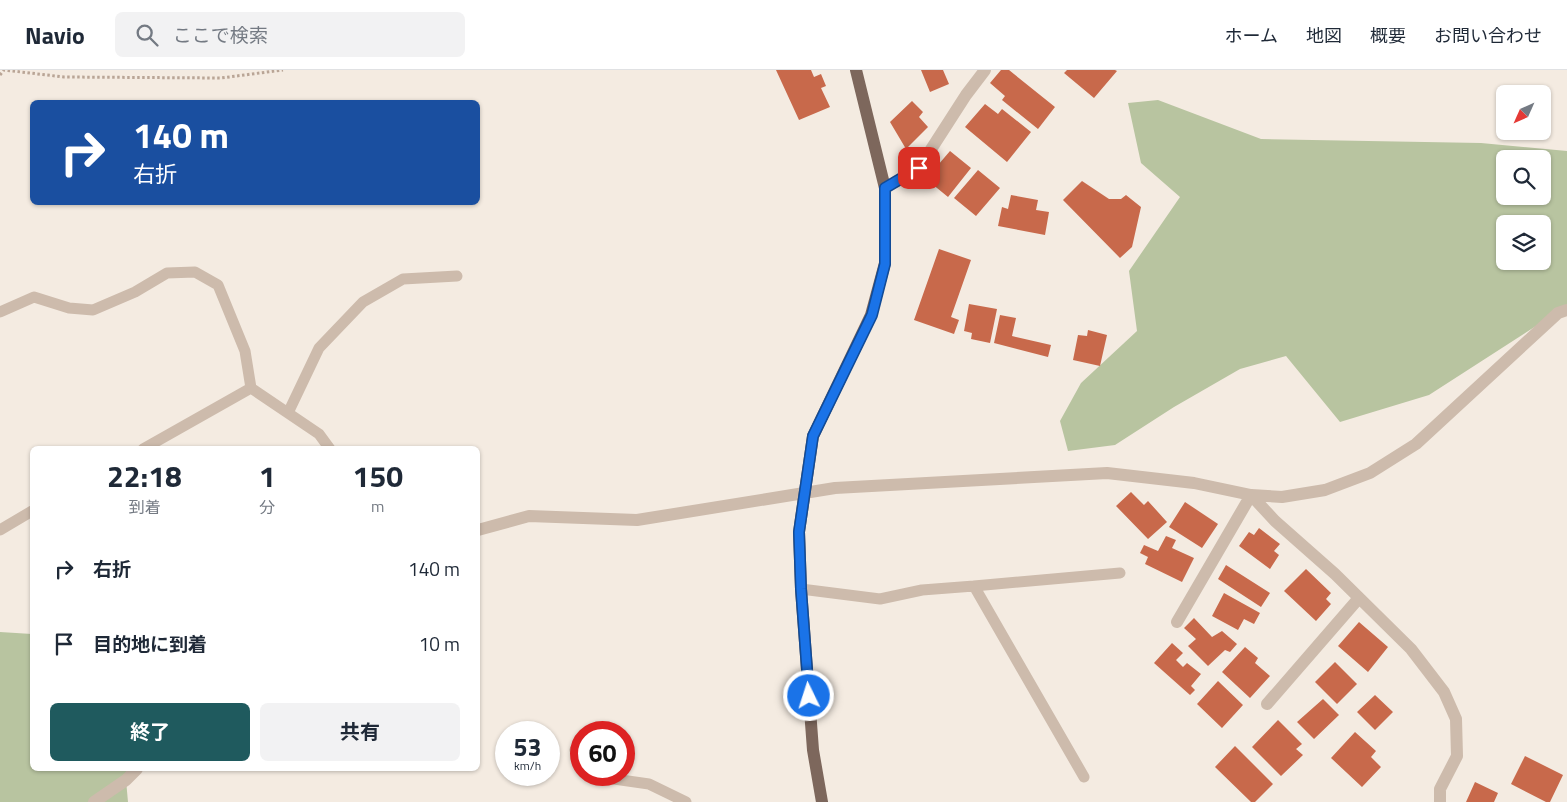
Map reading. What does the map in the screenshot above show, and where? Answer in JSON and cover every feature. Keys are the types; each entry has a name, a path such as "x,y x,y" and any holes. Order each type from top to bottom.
{"main road":[{"path":"822,802 813,750 801,589 799,532 813,436 872,315 885,264 885,188 856,70"}],"street":[{"path":"885,188 919,168 966,95 985,70"},
{"path":"480,529 529,516 637,520 835,488 1107,473 1194,483 1251,495 1282,497 1325,490 1370,473 1416,444 1558,314 1567,310"},
{"path":"1251,495 1275,521 1360,598 1411,649 1444,692 1456,719 1457,756 1440,789 1440,802"},
{"path":"1177,622 1251,495"},
{"path":"1266,704 1360,598"},
{"path":"94,802 126,780 134,771"}],"lane":[{"path":"0,312 34,297 69,308 93,310 135,292 167,273 195,272 218,285 245,351 250,388 319,434 328,446"},
{"path":"288,413 319,348 363,302 403,279 457,276"},
{"path":"149,446 250,388"},
{"path":"0,530 30,512"},
{"path":"801,589 880,599 922,590 1120,573"},
{"path":"974,586 1084,777"},
{"path":"635,782 649,784 686,802"}],"path":[{"path":"0,75 4,70 64,77 221,78 283,70"}],"green space":[{"path":"1158,100 1261,139 1481,143 1567,151 1567,306 1429,395 1340,422 1286,356 1240,369 1174,407 1115,445 1068,451 1060,421 1081,383 1137,331 1129,271 1180,197 1141,163 1128,103"},
{"path":"0,632 30,634 30,771 134,771 126,780 128,802 0,802"}],"building":[{"path":"776,70 811,70 814,77 821,74 826,86 821,88 830,107 799,120"},
{"path":"921,70 943,70 949,84 930,92"},
{"path":"1001,70 1009,70 1055,107 1038,129 1002,100 1005,96 990,83"},
{"path":"1067,70 1117,71 1094,98 1064,73"},
{"path":"912,101 923,112 919,117 928,127 906,149 890,122"},
{"path":"985,104 998,114 1002,109 1031,132 1007,162 965,127"},
{"path":"950,151 971,168 948,197 926,179"},
{"path":"978,170 1000,188 976,216 954,198"},
{"path":"1082,181 1109,199 1121,199 1126,195 1141,207 1132,247 1120,258 1063,200"},
{"path":"1011,195 1038,200 1036,210 1049,212 1045,235 998,226 1002,207 1008,209"},
{"path":"939,249 971,260 951,317 959,320 954,334 914,320"},
{"path":"969,304 997,309 990,343 971,339 972,333 964,331"},
{"path":"1000,315 1016,318 1012,336 1051,345 1048,357 994,343"},
{"path":"1088,330 1107,335 1100,366 1073,360 1078,335 1087,336"},
{"path":"1131,492 1144,505 1148,501 1167,522 1148,539 1116,506"},
{"path":"1185,502 1218,524 1202,548 1169,527"},
{"path":"1259,528 1280,544 1274,551 1279,555 1270,569 1239,546 1249,532 1254,535"},
{"path":"1166,536 1176,540 1172,548 1194,558 1182,582 1145,564 1148,557 1140,553 1144,545 1158,551"},
{"path":"1226,565 1270,593 1261,607 1218,579"},
{"path":"1306,569 1331,593 1326,599 1331,604 1316,621 1284,591"},
{"path":"1224,593 1260,613 1254,624 1244,619 1238,630 1212,616"},
{"path":"1194,618 1212,637 1222,631 1237,644 1230,652 1225,650 1208,666 1188,646 1196,639 1184,628"},
{"path":"1359,622 1388,647 1368,672 1338,646"},
{"path":"1172,643 1183,653 1176,660 1183,667 1187,663 1201,674 1191,686 1195,690 1190,695 1154,663"},
{"path":"1245,647 1258,658 1255,663 1270,676 1250,698 1222,672"},
{"path":"1335,662 1357,684 1337,704 1315,682"},
{"path":"1218,681 1243,705 1222,728 1197,704"},
{"path":"1375,695 1393,712 1375,730 1357,712"},
{"path":"1323,699 1339,715 1314,739 1297,722"},
{"path":"1278,720 1302,744 1296,749 1303,755 1281,776 1252,747"},
{"path":"1355,732 1376,751 1371,757 1381,767 1362,787 1331,758"},
{"path":"1235,746 1273,784 1255,802 1251,802 1215,767"},
{"path":"1525,756 1563,775 1550,802 1546,802 1511,784"},
{"path":"1475,782 1498,793 1494,802 1466,802"}],"route":[{"path":"809,696 799,532 813,436 872,315 885,264 885,188 919,168"}]}
